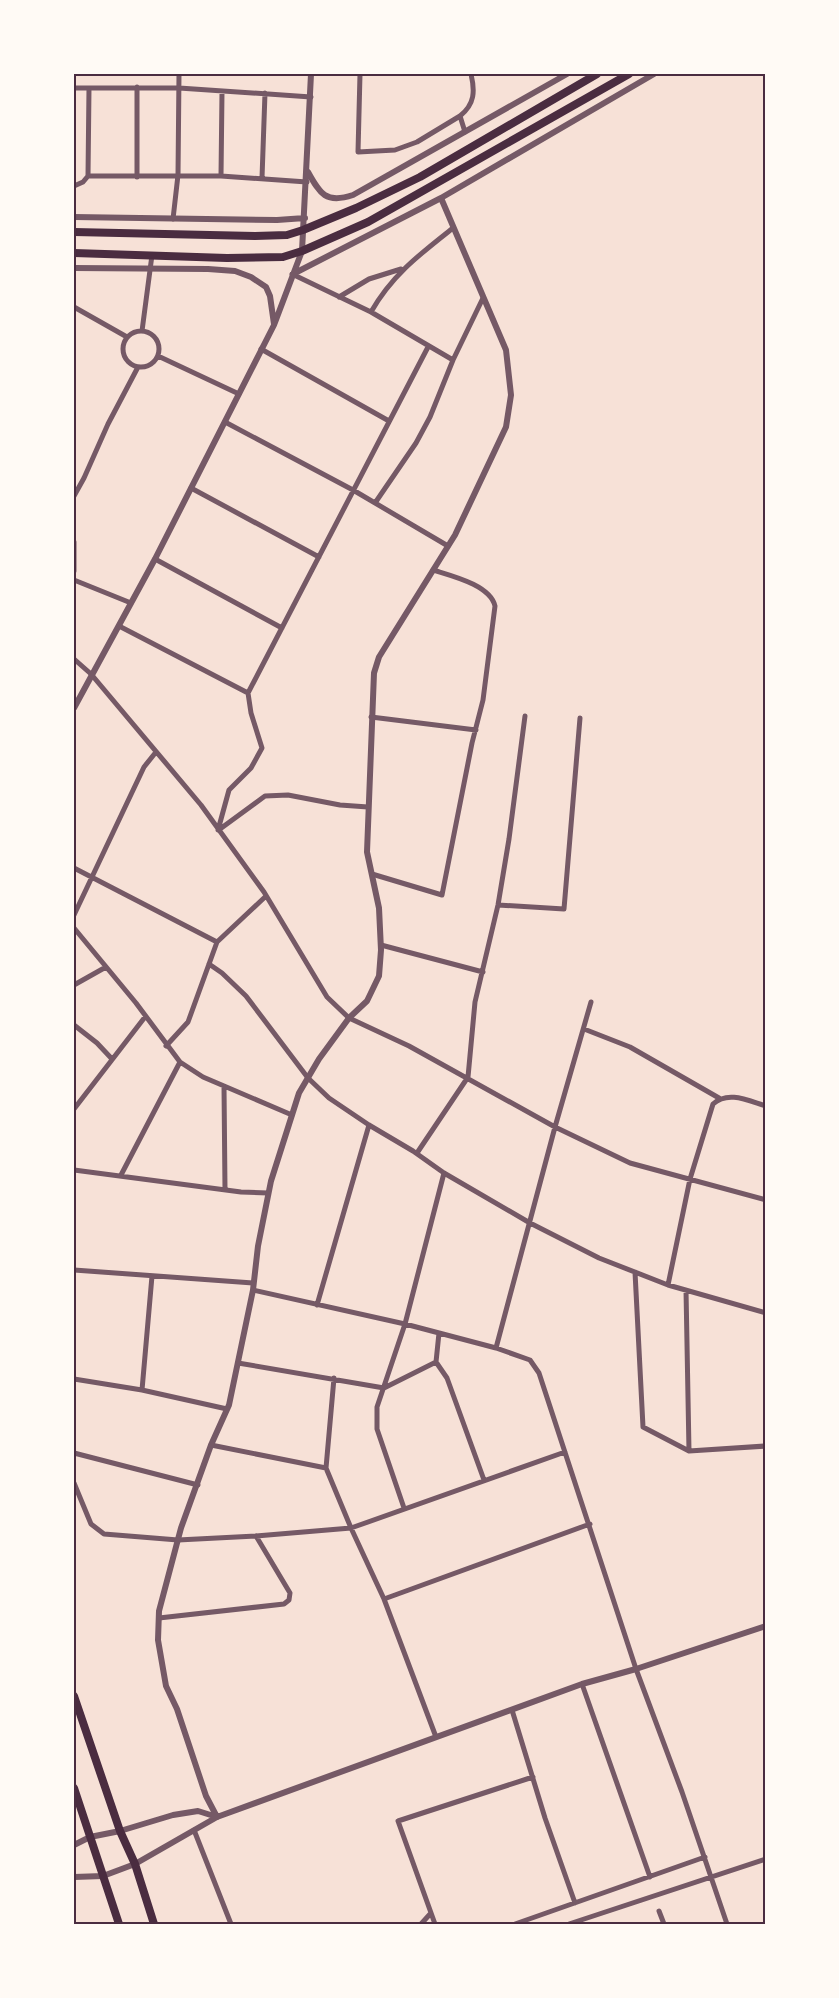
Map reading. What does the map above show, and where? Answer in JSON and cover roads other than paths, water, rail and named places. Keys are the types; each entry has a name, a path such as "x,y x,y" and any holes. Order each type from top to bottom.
{"main road":[{"path":"74,232 287,235 356,208 420,177 597,74"},
{"path":"74,253 227,258 283,257 302,251 368,222 629,74"},
{"path":"74,1696 120,1831 135,1864 154,1924"},
{"path":"74,1788 119,1924"}],"street":[{"path":"173,219 178,175 179,74"},
{"path":"74,708 155,559 274,325 302,251 308,171 311,74"},
{"path":"360,74 358,152 395,150 417,142 460,116 469,108 473,94 471,74"},
{"path":"308,171 323,194 331,199 352,195 567,74"},
{"path":"292,274 441,198 654,74"},
{"path":"137,87 137,177"},
{"path":"74,88 179,88 311,98"},
{"path":"74,186 83,182 88,176 89,88"},
{"path":"221,176 222,92"},
{"path":"262,178 265,93"},
{"path":"460,116 465,132"},
{"path":"88,176 221,176 307,182"},
{"path":"217,1817 206,1796 177,1710 166,1686 158,1640 159,1618 178,1540 211,1445 227,1408 253,1287 268,1193 299,1092 349,1018 367,1001 379,976 381,945 379,908 367,852 374,673 379,657 455,536 506,427 511,395 506,350 441,198"},
{"path":"74,217 277,220 305,218"},
{"path":"371,312 381,293 403,269 453,228"},
{"path":"142,331 152,255"},
{"path":"226,269 227,258"},
{"path":"74,268 226,269 251,277 266,287 270,296 274,325"},
{"path":"339,297 369,279 403,269"},
{"path":"292,274 371,312 453,360"},
{"path":"375,503 416,443 483,298"},
{"path":"74,307 127,338"},
{"path":"142,331 150,334 156,340 159,348 158,356 150,365 138,367 130,364 123,353 123,345 127,338 142,331"},
{"path":"218,830 229,790 251,768 262,748 248,693 428,347"},
{"path":"261,350 388,421"},
{"path":"158,356 239,394"},
{"path":"74,496 138,367"},
{"path":"225,422 353,490 448,546"},
{"path":"191,488 319,557"},
{"path":"74,542 74,571"},
{"path":"155,559 282,628"},
{"path":"372,874 442,895 483,700 494,600 467,581 433,570"},
{"path":"74,580 131,603"},
{"path":"119,626 248,693"},
{"path":"74,659 91,674 201,805 264,892 327,997 349,1018 410,1046 555,1127 630,1163 765,1200"},
{"path":"417,1153 468,1077 475,1002 498,905 525,716"},
{"path":"371,717 476,730"},
{"path":"498,905 564,909 579,718"},
{"path":"74,915 144,767 156,752"},
{"path":"218,830 265,796 288,795 340,806 368,807"},
{"path":"74,868 217,942"},
{"path":"166,1046 188,1022 217,942 265,897"},
{"path":"74,928 180,1062 203,1077 292,1115"},
{"path":"381,945 483,972"},
{"path":"209,964 246,996 308,1078 329,1098 417,1153 444,1173 530,1223 599,1258 668,1285 765,1313"},
{"path":"74,986 106,967"},
{"path":"496,1348 591,1002"},
{"path":"74,1107 145,1017"},
{"path":"74,1025 97,1043 112,1059"},
{"path":"584,1029 630,1047 718,1098 734,1096 765,1106"},
{"path":"121,1175 180,1062"},
{"path":"224,1086 225,1190"},
{"path":"668,1285 690,1179 713,1104 718,1098"},
{"path":"316,1305 369,1125"},
{"path":"74,1170 225,1190 268,1193"},
{"path":"404,1508 377,1429 377,1407 405,1324 444,1173"},
{"path":"74,1270 253,1287 316,1305 405,1324 496,1348 530,1360 540,1373 636,1669 727,1924"},
{"path":"635,1272 644,1427 689,1451 765,1446"},
{"path":"142,1390 152,1276"},
{"path":"686,1290 689,1451"},
{"path":"439,1333 436,1362 447,1378 484,1480"},
{"path":"238,1363 384,1388 436,1362"},
{"path":"334,1378 326,1468 384,1599 436,1737"},
{"path":"74,1379 142,1390 227,1408"},
{"path":"211,1445 326,1468"},
{"path":"74,1483 91,1524 104,1534 178,1540 256,1536 351,1528 565,1452"},
{"path":"74,1453 198,1485"},
{"path":"384,1599 590,1524"},
{"path":"159,1618 284,1605 289,1600 290,1593 256,1536"},
{"path":"74,1877 103,1876 135,1864 217,1817 582,1684 636,1669 765,1626"},
{"path":"582,1684 650,1877"},
{"path":"512,1710 575,1903"},
{"path":"435,1924 398,1821 533,1777"},
{"path":"74,1845 90,1837 120,1831 173,1815 198,1811 217,1817"},
{"path":"194,1830 231,1924"},
{"path":"515,1924 705,1857"},
{"path":"569,1924 765,1859"},
{"path":"659,1911 664,1924"},
{"path":"421,1924 431,1913"}]}
